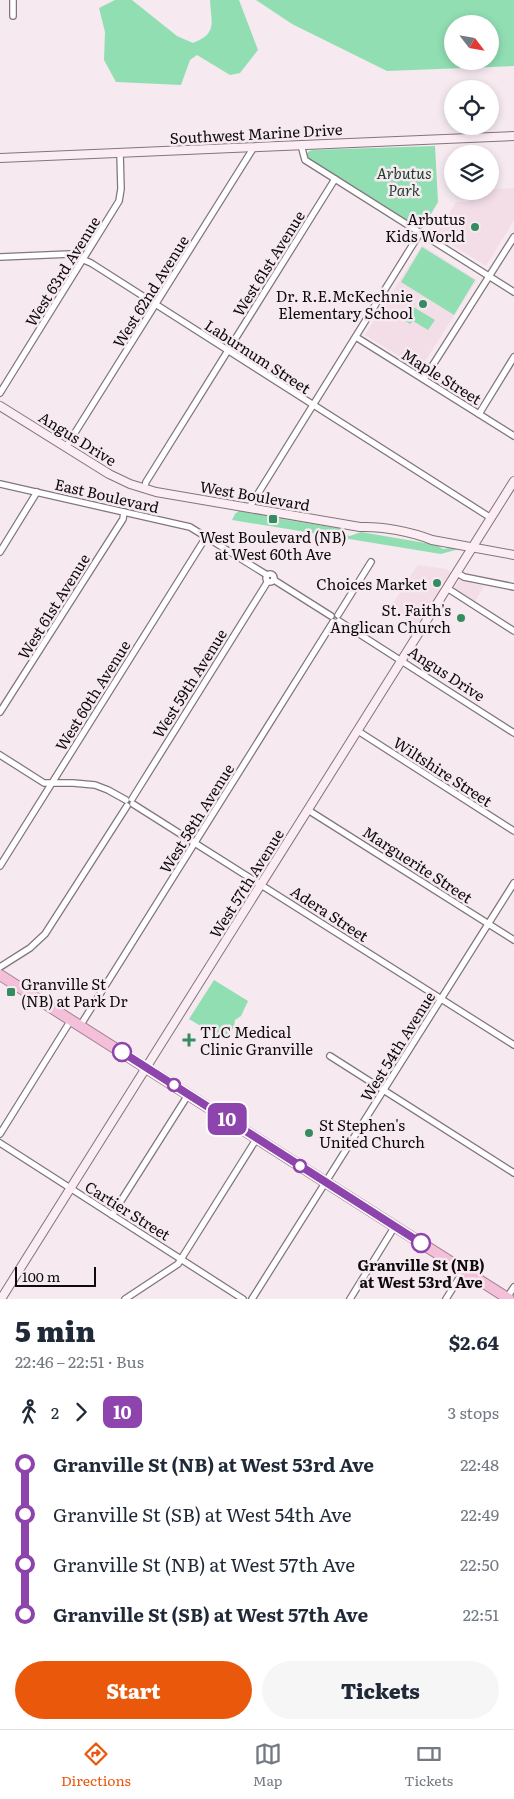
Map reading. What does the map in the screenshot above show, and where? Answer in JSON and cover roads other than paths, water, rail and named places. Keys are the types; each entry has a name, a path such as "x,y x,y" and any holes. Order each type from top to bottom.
{"highway":[{"path":"0,975 508,1299"}],"street":[{"path":"13,0 13,16"},
{"name":"Southwest Marine Drive","path":"0,158 514,136"},
{"path":"301,145 305,160 514,292"},
{"name":"West 62nd Avenue","path":"66,447 254,147"},
{"name":"West 63rd Avenue","path":"0,394 119,201 121,188 120,153"},
{"name":"West 61st Avenue","path":"144,489 146,482 335,178"},
{"path":"249,508 420,233"},
{"path":"424,379 514,237"},
{"name":"Laburnum Street","path":"0,257 70,254 84,260 491,518"},
{"name":"Maple Street","path":"356,337 514,436"},
{"path":"479,414 514,357"},
{"name":"Angus Drive","path":"0,406 119,480 144,489"},
{"name":"West 57th Avenue","path":"1,1299 514,481"},
{"name":"East Boulevard","path":"0,484 190,527 206,537"},
{"name":"West Boulevard","path":"144,489 360,528 369,527 419,535 432,540 514,554"},
{"path":"0,552 37,492"},
{"name":"West 61st Avenue","path":"0,712 123,519 124,512"},
{"name":"Angus Drive","path":"206,537 269,579 514,733"},
{"name":"West 60th Avenue","path":"0,866 206,537"},
{"name":"West 58th Avenue","path":"0,1134 195,843 371,562"},
{"path":"457,573 464,578 514,587"},
{"name":"West 59th Avenue","path":"0,966 30,948 53,923 269,579"},
{"path":"447,588 514,631"},
{"name":"Wiltshire Street","path":"358,731 514,831"},
{"name":"Adera Street","path":"0,755 44,783 94,785 108,790 257,883 262,884 514,1045"},
{"name":"Marguerite Street","path":"308,810 514,940"},
{"name":"West 54th Avenue","path":"252,1299 514,883"},
{"path":"330,1056 514,1173"},
{"path":"112,1215 188,1095"},
{"path":"125,1299 177,1264 257,1138"},
{"name":"Cartier Street","path":"0,1143 243,1299"},
{"path":"350,1299 395,1226"},
{"path":"446,1299 464,1270"},
{"path":"508,1299 514,1287"}],"place":[{"name":"Arbutus Kids World","path":"475,227"},
{"name":"Dr. R.E.McKechnie Elementary School","path":"423,304"},
{"name":"West Boulevard (NB) at West 60th Ave","path":"273,519"},
{"name":"Choices Market","path":"437,583"},
{"name":"St. Faith's Anglican Church","path":"461,618"},
{"name":"Granville St (NB) at Park Dr","path":"11,992"},
{"name":"TLC Medical Clinic Granville","path":"189,1040"},
{"name":"St Stephen's United Church","path":"309,1133"},
{"name":"Granville St (NB) at West 53rd Ave","path":"421,1243"}],"park label":[{"name":"Arbutus Park","path":"404,180"}]}
